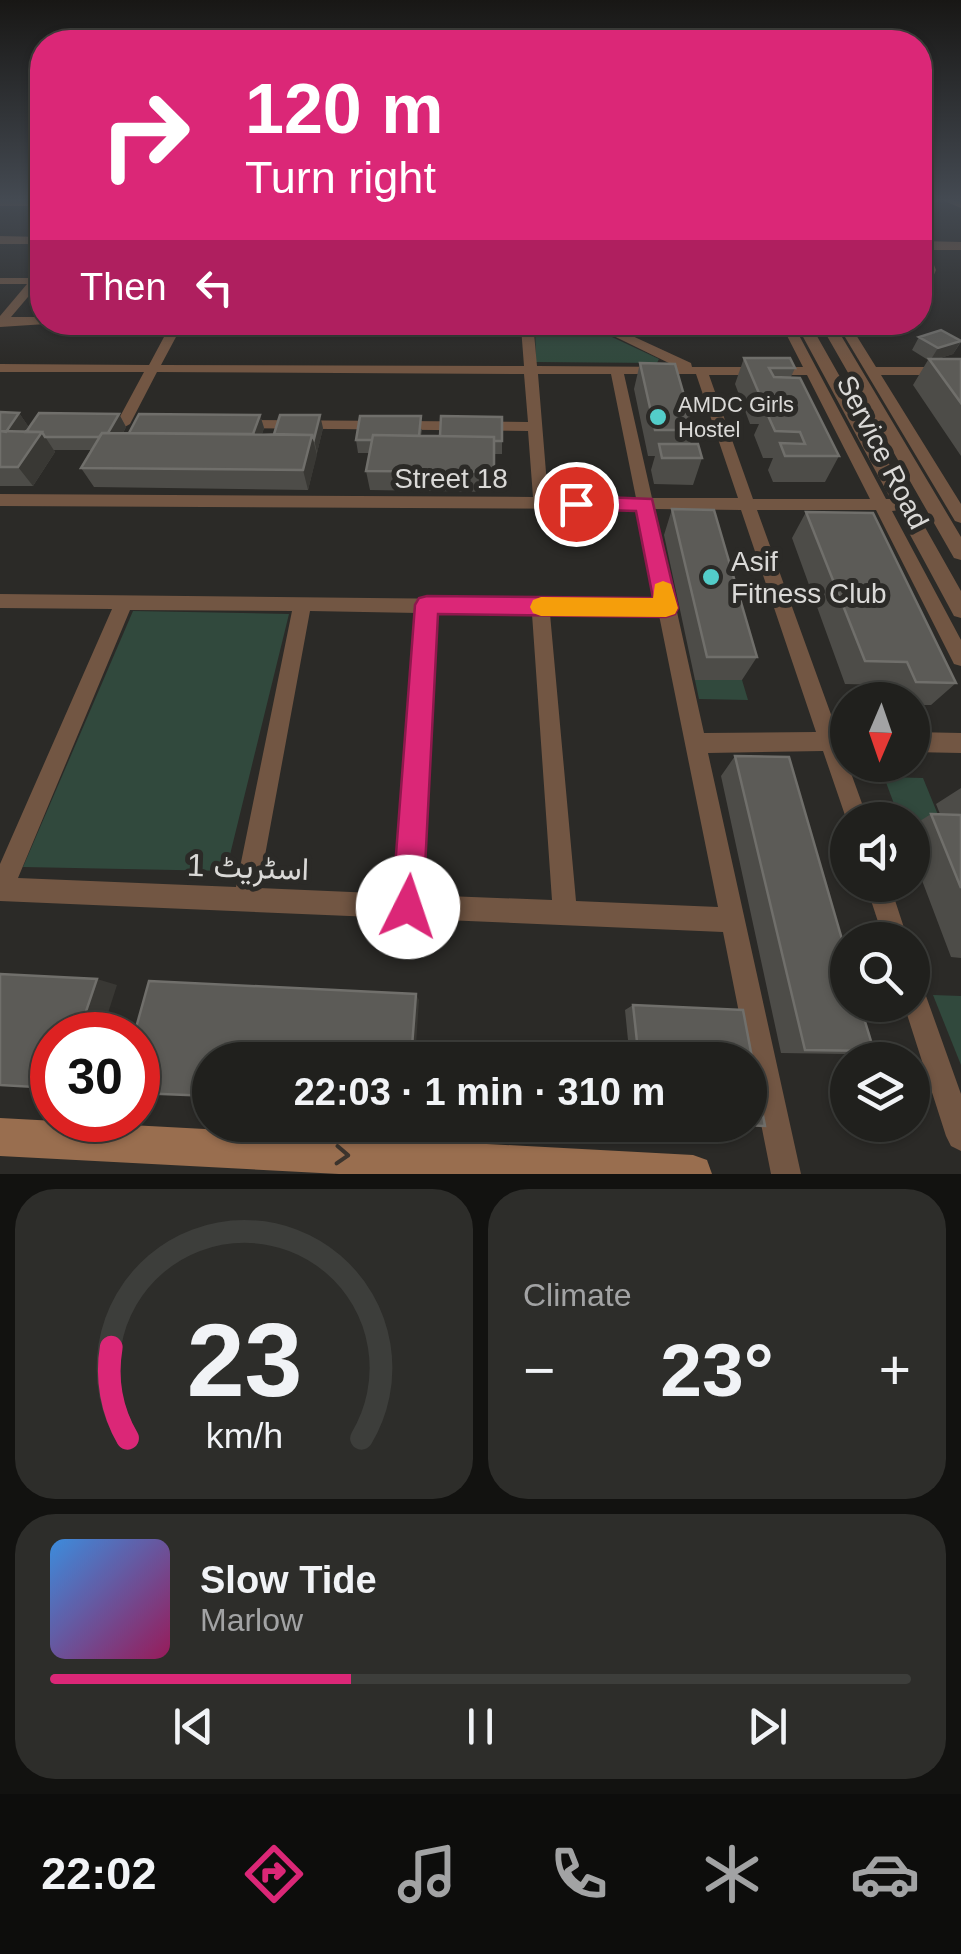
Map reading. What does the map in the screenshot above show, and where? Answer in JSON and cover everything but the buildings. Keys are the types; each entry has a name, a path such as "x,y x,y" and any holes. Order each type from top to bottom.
{"main road":[{"path":"0,1137 693,1174"}],"street":[{"path":"0,281 30,280"},
{"path":"1,322 30,291"},
{"path":"1,322 30,321"},
{"path":"124,424 171,335"},
{"path":"528,335 541,503"},
{"path":"619,335 695,370 830,718"},
{"name":"Service Road","path":"793,335 961,658"},
{"path":"809,335 961,610"},
{"path":"834,335 961,553"},
{"name":"Service Road","path":"850,335 959,510"},
{"path":"0,368 812,371"},
{"path":"618,370 786,1174"},
{"path":"872,371 961,371"},
{"path":"106,424 143,424"},
{"path":"222,424 536,427"},
{"name":"Street 18","path":"0,500 903,506"},
{"path":"934,506 959,510"},
{"path":"1,602 666,608"},
{"path":"0,889 124,602"},
{"path":"245,900 302,604"},
{"path":"408,907 427,605"},
{"path":"540,606 565,914"},
{"path":"694,743 830,741"},
{"path":"930,742 961,743"},
{"name":"اسٹریٹ 1","path":"0,889 732,920"},
{"path":"922,1022 961,1136"}],"green space":[{"path":"535,335 608,335 659,359 657,363 536,362"},
{"path":"133,611 289,614 226,871 23,867"},
{"path":"695,680 742,680 748,700 699,699"},
{"path":"886,782 925,782 945,832 930,832 930,802 893,802"},
{"path":"933,995 961,996 961,1065"}],"slow traffic":[{"path":"541,607 666,608 663,590"}],"place":[{"name":"AMDC Girls Hostel","path":"658,417"},
{"name":"Asif Fitness Club","path":"711,577"}],"route":[{"path":"408,907 427,605 666,608 645,504 576,504"}]}
